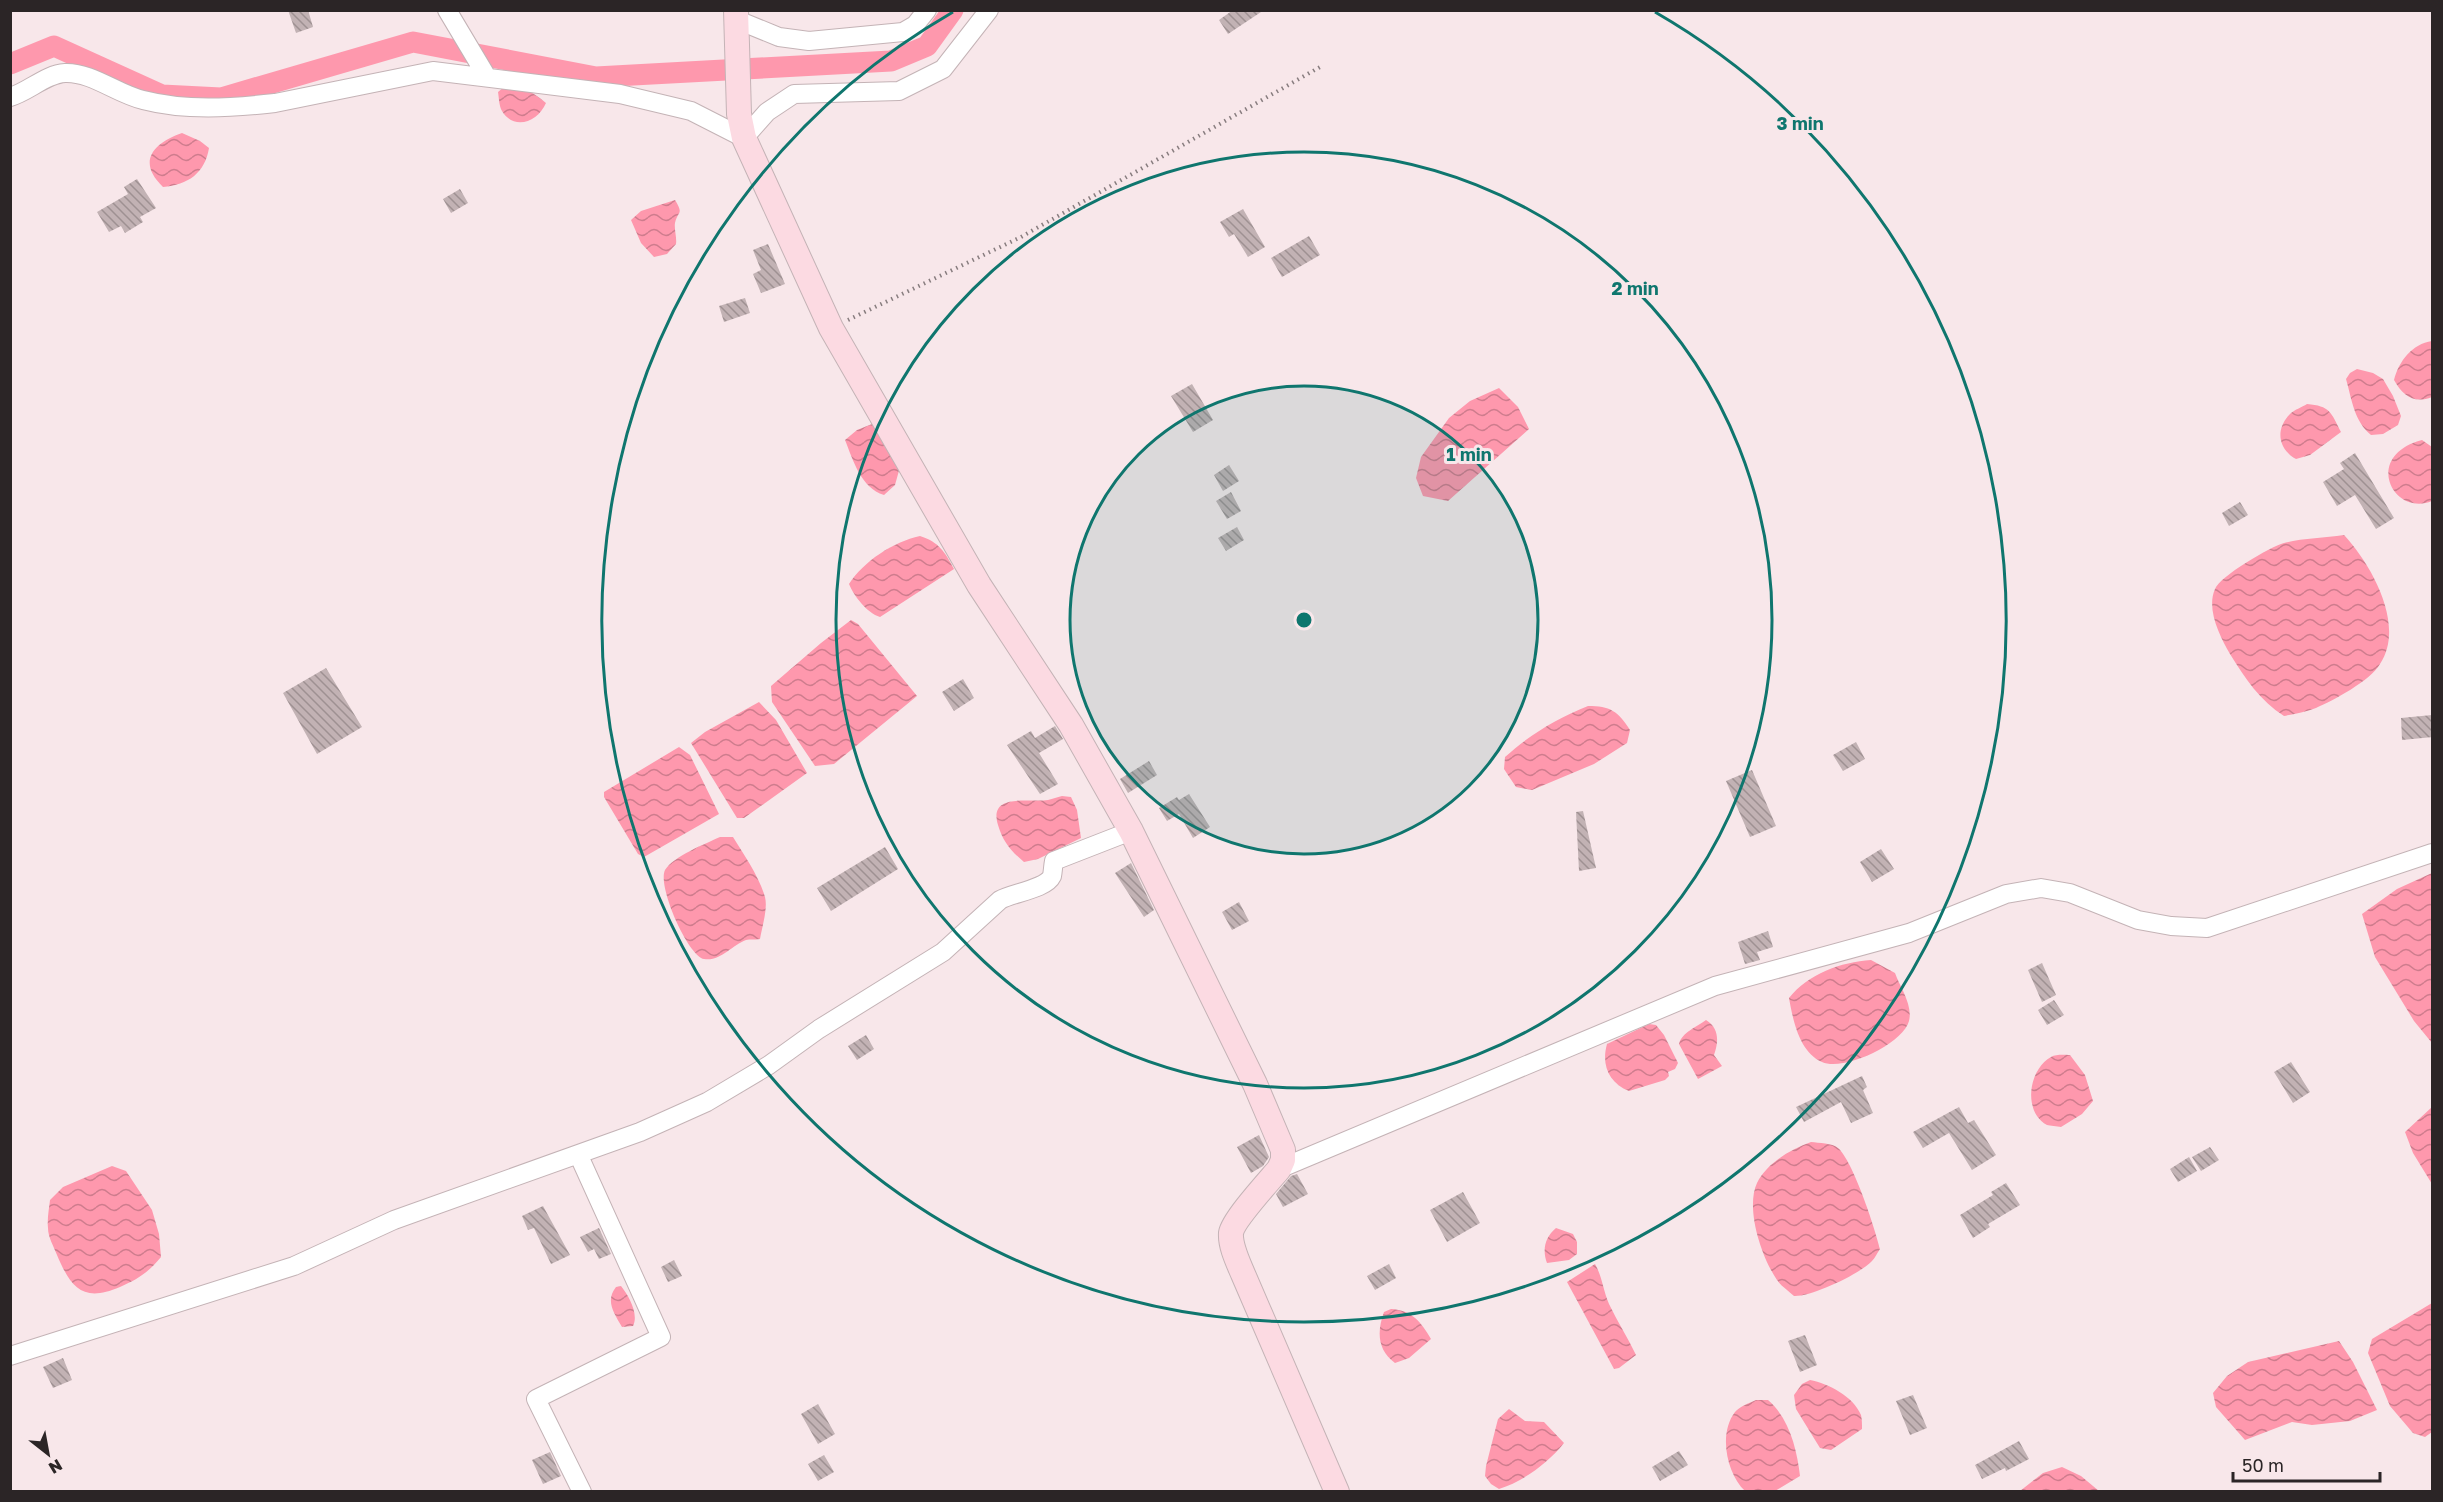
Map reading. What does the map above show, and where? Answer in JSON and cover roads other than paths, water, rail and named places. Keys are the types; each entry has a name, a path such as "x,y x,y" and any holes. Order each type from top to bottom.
{"main road":[{"path":"735,18 742,126 831,328 979,585 1071,725 1131,831 1255,1084 1283,1150 1283,1160 1279,1169 1236,1222 1231,1233 1243,1274 1337,1491"}],"street":[{"path":"447,10 487,77"},
{"path":"735,18 779,37 809,40 903,32 915,25 927,10"},
{"path":"10,98 55,76 65,74 82,76 141,100 182,107 234,107 275,103 433,71 620,94 692,111 742,126 794,94 899,91 943,69 989,10"},
{"path":"10,1356 294,1266 394,1220 579,1156 707,1102 943,952 1000,900 1010,894 1022,893 1048,880 1052,874 1054,861 1131,831"},
{"path":"1279,1169 1715,986 1909,933 2006,894 2041,888 2070,893 2138,920 2171,926 2207,928 2433,853"},
{"path":"579,1156 661,1337 536,1399 582,1491"}],"water":[{"path":"504,87 526,90 546,103 532,119 526,122 513,121 500,107 498,92"},
{"path":"182,133 209,148 207,157 194,176 180,184 163,187 151,169 152,154 163,142"},
{"path":"675,200 680,210 675,223 676,244 667,254 654,257 641,243 631,220 641,211"},
{"path":"2432,341 2432,397 2414,399 2405,394 2394,380 2407,354 2418,346"},
{"path":"2357,369 2373,373 2383,379 2401,416 2398,425 2383,434 2371,435 2354,410 2346,379"},
{"path":"1499,388 1518,407 1529,429 1448,501 1423,496 1416,478 1421,457 1449,418 1470,401"},
{"path":"2307,404 2321,406 2329,411 2341,432 2310,455 2296,459 2285,450 2282,444 2282,426 2290,414"},
{"path":"872,424 883,430 900,467 895,485 884,495 864,480 845,440 857,430"},
{"path":"2422,440 2432,447 2432,501 2418,504 2396,493 2390,482 2389,471 2393,459 2404,448"},
{"path":"2344,535 2365,562 2382,596 2389,631 2387,648 2375,670 2351,689 2316,708 2284,716 2254,688 2226,647 2213,614 2215,589 2235,570 2284,543"},
{"path":"920,536 941,548 954,569 880,617 870,612 861,604 849,584 871,560 900,543"},
{"path":"851,620 858,624 917,696 834,764 815,766 772,702 771,686"},
{"path":"759,702 776,720 807,773 744,818 737,818 691,743 705,732"},
{"path":"1588,706 1602,707 1617,714 1630,730 1627,743 1594,764 1532,790 1516,787 1504,769 1505,757 1544,728"},
{"path":"679,747 690,755 719,814 644,857 638,854 604,797 604,792"},
{"path":"1062,796 1071,797 1077,810 1081,838 1038,859 1024,862 1011,850 1002,836 998,825 999,808 1013,801 1048,800"},
{"path":"720,837 733,837 746,858 765,897 765,912 760,939 746,940 721,956 704,959 697,955 690,946 676,919 665,890 665,870 675,860 690,851"},
{"path":"2432,873 2432,1043 2414,1021 2375,957 2362,914 2397,889"},
{"path":"1871,960 1895,973 1908,1002 1909,1021 1896,1039 1871,1054 1844,1063 1822,1062 1808,1051 1798,1034 1789,998 1815,976 1848,963"},
{"path":"1706,1020 1716,1031 1717,1045 1714,1055 1722,1066 1698,1079 1679,1044 1686,1033"},
{"path":"1649,1024 1656,1025 1664,1035 1678,1063 1675,1069 1668,1072 1669,1076 1665,1080 1629,1091 1616,1083 1608,1072 1605,1059 1607,1044"},
{"path":"2070,1055 2085,1075 2093,1101 2082,1114 2061,1127 2047,1125 2039,1119 2034,1110 2031,1100 2033,1080 2043,1063 2051,1057"},
{"path":"2432,1107 2432,1184 2413,1153 2405,1132"},
{"path":"1811,1142 1832,1145 1844,1155 1863,1196 1880,1249 1872,1261 1847,1278 1812,1293 1794,1296 1779,1282 1766,1259 1754,1219 1754,1194 1761,1176 1773,1163"},
{"path":"112,1166 126,1171 152,1210 159,1234 161,1257 148,1271 126,1284 107,1292 87,1293 73,1284 62,1267 51,1242 48,1225 50,1200 63,1187"},
{"path":"1556,1228 1573,1234 1577,1242 1577,1254 1569,1260 1547,1263 1546,1244 1549,1235"},
{"path":"1595,1264 1609,1304 1636,1355 1619,1368 1614,1369 1567,1282"},
{"path":"621,1286 634,1311 633,1326 622,1327 612,1307 613,1292 616,1287"},
{"path":"2432,1303 2432,1432 2425,1437 2413,1433 2390,1406 2368,1353 2372,1339"},
{"path":"1391,1309 1410,1314 1431,1339 1409,1358 1395,1363 1385,1352 1380,1340 1380,1326 1384,1312"},
{"path":"2339,1341 2353,1362 2377,1410 2350,1421 2312,1425 2292,1422 2245,1440 2216,1407 2213,1393 2227,1376 2248,1362"},
{"path":"1810,1380 1825,1384 1840,1392 1852,1402 1861,1415 1862,1429 1831,1450 1820,1448 1796,1409 1794,1395 1802,1384"},
{"path":"1756,1400 1768,1400 1775,1407 1787,1425 1797,1455 1800,1476 1775,1491 1745,1491 1733,1475 1729,1464 1726,1442 1730,1421 1737,1410"},
{"path":"1509,1409 1525,1421 1544,1422 1564,1443 1551,1458 1535,1470 1499,1489 1485,1476 1486,1466 1498,1419"},
{"path":"2062,1467 2081,1476 2099,1491 2020,1491 2043,1473"}],"waterway":[{"path":"10,64 54,46 162,95 221,98 413,42 596,77 891,61 927,46 953,10"}]}
